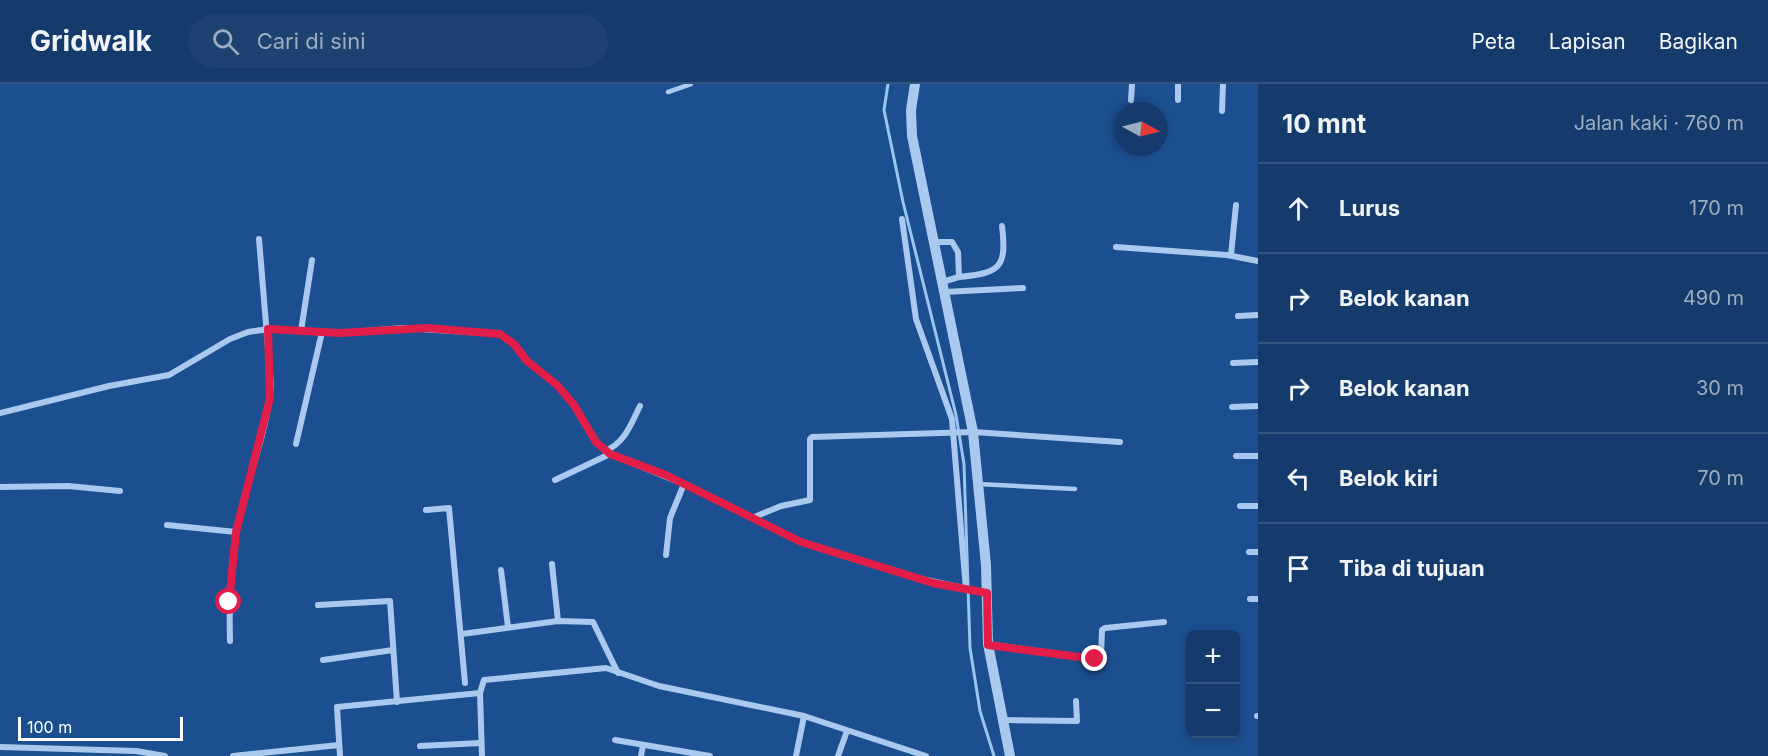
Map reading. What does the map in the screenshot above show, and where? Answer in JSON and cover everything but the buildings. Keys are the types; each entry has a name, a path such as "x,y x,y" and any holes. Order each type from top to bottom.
{"street":[{"path":"915,84 911,110 912,136 970,432 978,484 988,645 1010,756"},
{"path":"1131,100 1132,84"},
{"path":"1178,84 1178,100"},
{"path":"1222,111 1223,84"},
{"path":"1231,255 1236,205"},
{"path":"903,219 916,319 947,403 955,434 967,590"},
{"path":"943,287 959,277 990,272 1002,261 1005,247 1002,226"},
{"path":"230,641 230,595 236,532 270,398 268,329 259,239"},
{"path":"933,242 952,242 956,245 959,277"},
{"path":"1116,247 1231,255 1258,261"},
{"path":"301,331 312,260"},
{"path":"943,287 1023,288"},
{"path":"1238,316 1258,315"},
{"path":"0,413 109,386 169,375 237,336 268,329 322,332 427,328 500,334 514,344 527,361 557,385 607,452 684,484 790,537 826,551 925,581 983,593"},
{"path":"297,444 322,332"},
{"path":"1233,363 1258,362"},
{"path":"555,480 613,447 628,432 640,406"},
{"path":"1232,407 1258,406"},
{"path":"752,518 781,506 810,500 811,437 970,432 1120,442"},
{"path":"1236,456 1258,456"},
{"path":"666,555 670,518 684,484"},
{"path":"0,487 68,486 120,491"},
{"path":"1240,506 1258,506"},
{"path":"426,510 449,508 465,683"},
{"path":"166,525 236,532"},
{"path":"1249,552 1258,552"},
{"path":"552,564 558,621"},
{"path":"501,570 508,627"},
{"path":"1250,599 1258,599"},
{"path":"318,605 390,601 397,702"},
{"path":"462,634 558,621 592,622 618,673"},
{"path":"988,645 1100,658 1103,651 1102,630 1105,628 1164,622"},
{"path":"323,660 393,650"},
{"path":"482,756 480,693 484,680 591,668 606,668 696,694 804,716 926,756"},
{"path":"340,756 337,707 480,693"},
{"path":"1003,720 1077,721 1076,701"},
{"path":"796,756 804,716"},
{"path":"838,756 847,731"},
{"path":"615,740 710,756"},
{"path":"420,746 481,743"},
{"path":"233,756 339,745"},
{"path":"641,756 643,745"},
{"path":"0,747 165,756"},
{"path":"30,747 30,756"}],"lane":[{"path":"668,92 691,84"},
{"path":"978,484 1075,489"}],"waterway":[{"path":"888,84 884,110 903,202 956,415 964,464 970,648 980,711 994,756"}],"route":[{"path":"229,602 236,532 270,398 268,329 340,333 427,328 504,335 527,361 557,385 574,405 596,442 610,454 666,475 801,542 933,583 987,593 988,645 1095,659"}]}
